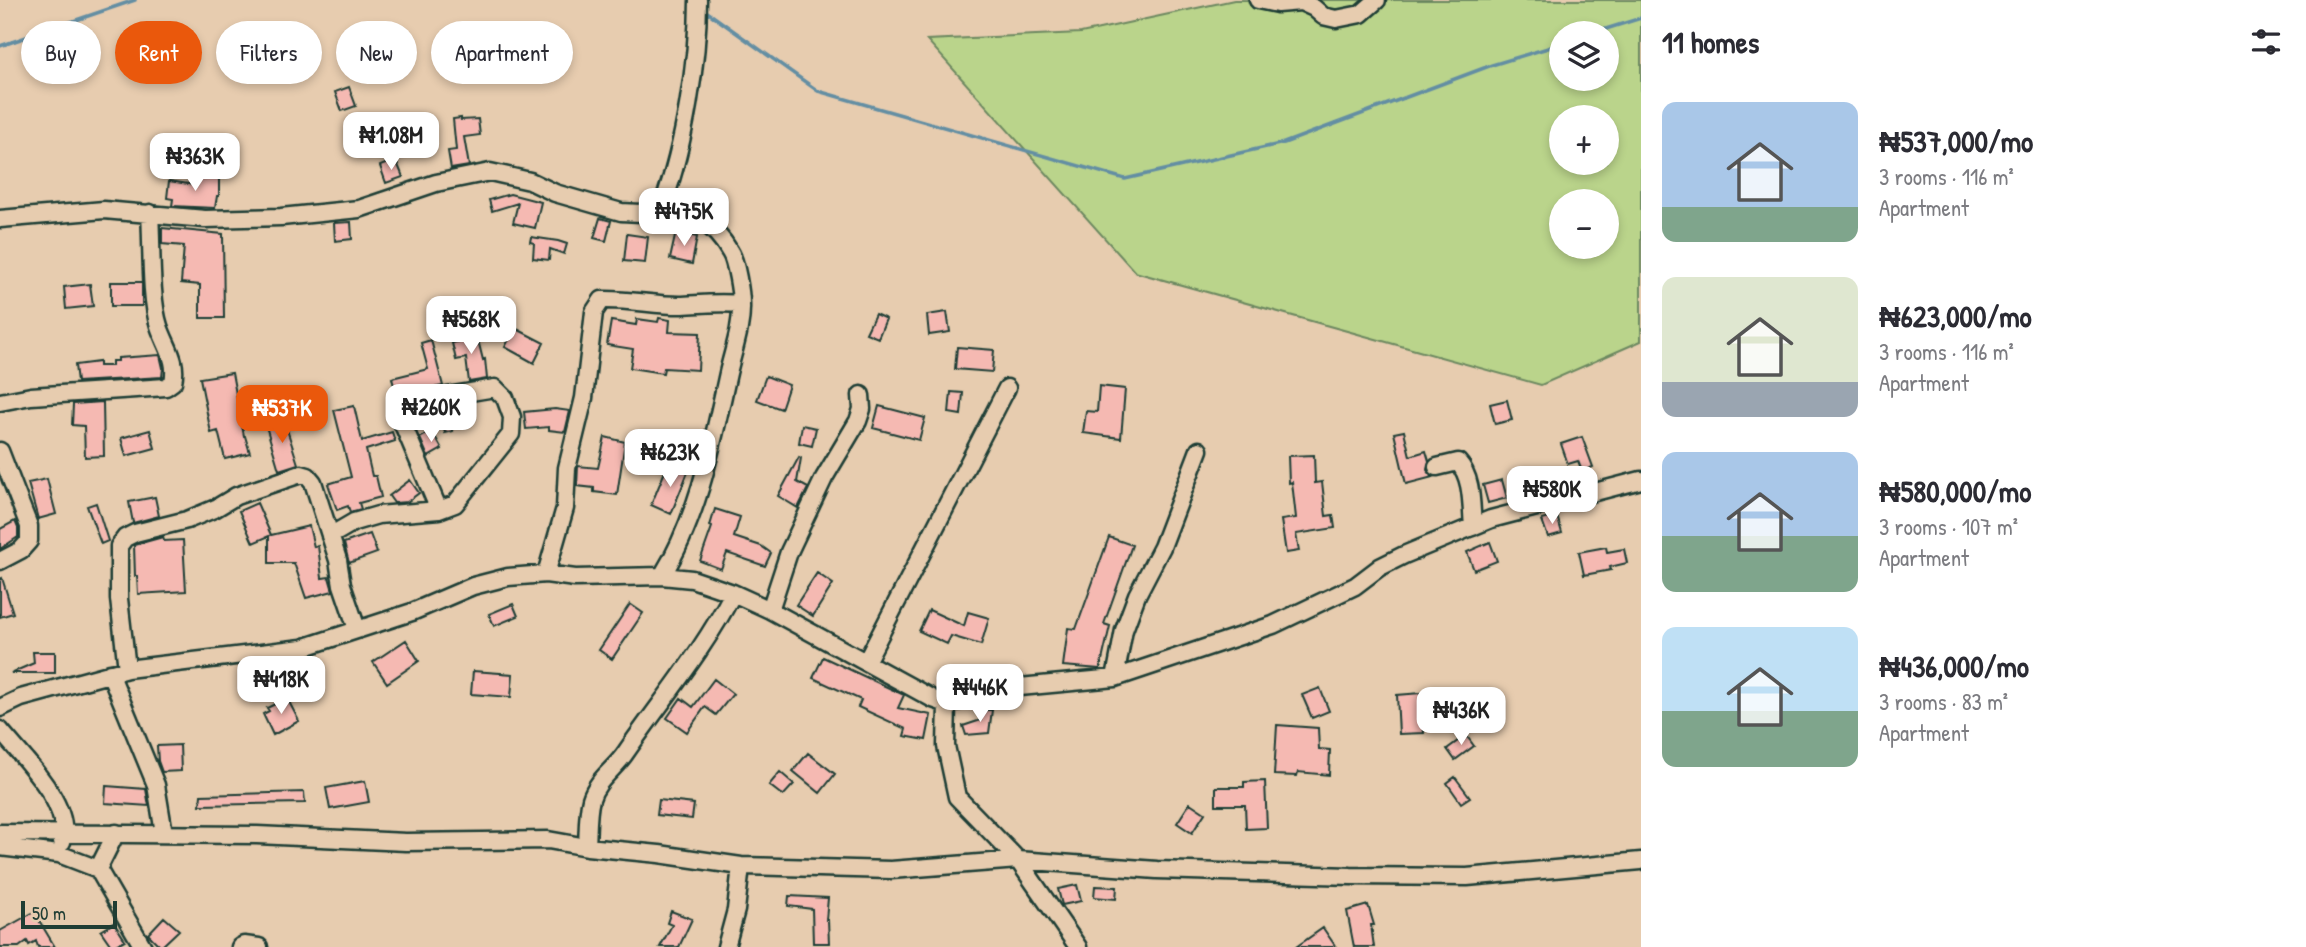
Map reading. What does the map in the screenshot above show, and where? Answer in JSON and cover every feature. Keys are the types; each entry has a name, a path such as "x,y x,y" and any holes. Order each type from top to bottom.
{"street":[{"path":"663,204 673,176 696,52 698,0"},
{"path":"1258,0 1277,4 1301,2 1323,16 1336,19 1361,15 1377,0"},
{"path":"0,219 104,210 205,219 281,217 359,209 436,183 490,172 530,181 555,193 621,212 641,213 663,204 696,215 713,228 732,254 741,304 738,330 710,453 678,550 662,576"},
{"path":"0,402 31,396 166,387 173,382 176,370 171,351 158,325 150,213"},
{"path":"546,574 565,508 567,468 584,398 594,312 602,300 625,299 680,305 712,302 741,304"},
{"path":"330,536 354,522 378,515 439,510 455,504 511,434 512,417 505,398 495,388 417,401 403,407 400,415 439,510"},
{"path":"866,662 1007,388"},
{"path":"770,610 789,552 824,478 858,421 862,409 861,395"},
{"path":"1115,678 1125,629 1133,607 1162,547 1199,450"},
{"path":"0,451 29,526 29,541 20,550 0,561"},
{"path":"1437,467 1458,462 1464,469 1473,527"},
{"path":"164,834 156,785 118,671 119,546 125,538 187,520 236,496 301,474 308,476 313,482 338,560 342,585 357,629"},
{"path":"0,708 20,698 118,671 302,648 412,612 473,586 508,577 546,574 575,578 662,576 692,579 733,593 770,610 933,699 947,704 1009,688 1115,678 1273,625 1355,586 1380,567 1404,555 1491,519 1641,480"},
{"path":"587,847 591,800 599,782 624,755 675,685 717,624 733,593"},
{"path":"947,704 946,746 957,797 1018,860 1078,947"},
{"path":"0,730 57,804 65,833 59,854"},
{"path":"0,833 164,834 406,842 548,840 741,866 891,870 1018,860 1157,870 1454,877 1641,861"},
{"path":"98,869 116,833"},
{"path":"0,847 59,854 98,869 143,947"},
{"path":"726,947 736,910 741,866"},
{"path":"240,947 259,947"}],"green space":[{"path":"1234,0 1641,0 1641,341 1541,385 1135,272 927,40 1081,33"}],"building":[{"path":"349,87 356,106 342,111 335,92"},
{"path":"453,119 478,119 480,135 464,137 469,166 451,169 448,151 456,150"},
{"path":"396,160 403,177 386,183 380,166"},
{"path":"195,177 219,178 219,196 215,208 172,206 173,199 167,198 169,181 195,185"},
{"path":"510,194 541,202 535,228 513,223 518,203 492,211 489,200"},
{"path":"600,218 611,221 606,241 594,238"},
{"path":"351,222 352,239 335,241 334,223"},
{"path":"162,228 223,234 224,318 200,318 200,285 181,283 184,246 162,244"},
{"path":"676,232 697,237 692,264 670,259"},
{"path":"627,234 648,237 645,263 624,261"},
{"path":"531,237 567,244 564,254 550,249 549,260 533,258 534,243 530,242"},
{"path":"111,282 142,282 142,306 111,306"},
{"path":"90,284 93,306 66,309 64,287"},
{"path":"947,312 950,332 929,335 927,315"},
{"path":"875,314 886,319 878,338 866,333"},
{"path":"659,318 670,320 669,332 700,333 698,370 664,368 663,373 630,368 633,349 607,345 611,321 636,325 637,319 658,322"},
{"path":"515,328 544,343 534,363 505,347"},
{"path":"476,332 483,360 485,359 487,379 469,382 466,358 456,360 452,343 457,342 455,336"},
{"path":"431,340 443,386 415,391 397,398 392,378 428,369 421,343"},
{"path":"957,347 994,350 992,372 955,369"},
{"path":"160,355 162,377 77,382 75,365 99,362 99,366 112,366 112,361 118,361 118,358"},
{"path":"232,373 244,436 250,453 225,459 218,431 211,433 200,378"},
{"path":"766,376 789,385 781,409 757,400"},
{"path":"1099,386 1125,389 1121,438 1083,433 1086,411 1097,412"},
{"path":"951,392 963,393 961,415 949,413"},
{"path":"1507,400 1512,420 1495,424 1490,404"},
{"path":"103,402 104,456 85,457 84,426 72,425 73,404"},
{"path":"354,406 362,441 392,432 395,441 366,450 372,476 376,476 381,497 359,503 361,509 350,512 348,506 337,510 328,484 351,477 334,410"},
{"path":"450,406 451,413 456,411 459,421 451,423 453,431 445,433 438,408"},
{"path":"879,406 925,418 919,440 873,428"},
{"path":"555,409 570,411 565,432 549,430 549,427 526,429 524,412"},
{"path":"284,420 298,464 279,470 266,426"},
{"path":"802,425 816,428 812,446 799,443"},
{"path":"150,430 155,448 126,456 121,438"},
{"path":"432,431 442,449 428,457 420,438"},
{"path":"1404,431 1410,456 1426,451 1429,461 1427,470 1433,477 1406,484 1394,433"},
{"path":"605,437 625,442 617,495 594,492 594,488 577,486 578,466 598,468"},
{"path":"1582,437 1593,467 1582,471 1578,461 1568,464 1561,444"},
{"path":"1314,455 1315,483 1322,482 1326,516 1333,515 1335,528 1296,534 1299,551 1286,553 1281,520 1296,518 1292,482 1289,483 1288,456"},
{"path":"799,457 797,482 808,488 798,508 778,496"},
{"path":"668,464 688,472 671,514 651,505"},
{"path":"47,479 56,514 38,519 28,483"},
{"path":"410,480 419,493 407,502 394,503 389,496"},
{"path":"1502,480 1507,498 1488,503 1483,485"},
{"path":"155,497 159,516 133,523 129,502"},
{"path":"96,503 108,541 101,544 87,506"},
{"path":"257,503 271,535 309,526 314,547 318,546 322,578 329,577 333,591 306,598 294,563 269,563 269,536 253,543 239,511"},
{"path":"715,509 740,517 734,537 761,546 771,553 765,566 727,553 721,569 700,561 712,527 710,526"},
{"path":"1557,516 1562,533 1548,537 1542,520"},
{"path":"15,521 18,537 0,549 0,529"},
{"path":"370,534 377,553 349,563 344,543"},
{"path":"163,537 164,541 183,540 186,591 138,594 134,545"},
{"path":"1109,537 1132,545 1104,624 1110,626 1100,669 1063,666 1068,628 1076,629"},
{"path":"1490,542 1497,561 1474,570 1467,552"},
{"path":"1606,547 1607,552 1624,549 1627,563 1610,567 1611,570 1584,575 1579,552"},
{"path":"817,573 833,584 813,616 796,605"},
{"path":"2,578 13,613 0,617 0,579"},
{"path":"513,604 518,616 494,626 489,614"},
{"path":"630,604 643,613 612,659 599,650"},
{"path":"929,610 964,626 968,612 989,618 981,645 951,636 947,644 919,631"},
{"path":"406,640 419,661 387,683 373,662"},
{"path":"33,652 55,652 55,673 11,673 34,663"},
{"path":"823,657 904,695 898,708 931,715 926,740 904,736 906,729 858,707 861,700 813,678"},
{"path":"473,671 513,674 511,697 471,694"},
{"path":"714,679 733,694 716,715 705,707 687,732 667,718 681,698 693,707"},
{"path":"1320,688 1329,711 1312,718 1302,695"},
{"path":"1421,693 1424,733 1399,734 1397,695"},
{"path":"287,698 299,721 273,735 263,714 269,711 267,708"},
{"path":"981,710 992,710 989,733 966,735 963,726 981,720"},
{"path":"1277,725 1318,728 1319,749 1330,750 1329,775 1298,772 1297,776 1274,775"},
{"path":"1466,735 1474,746 1455,760 1447,749"},
{"path":"180,745 181,771 162,772 157,746"},
{"path":"808,753 835,774 820,793 793,771"},
{"path":"780,772 794,784 783,796 769,785"},
{"path":"1455,777 1470,797 1461,803 1447,783"},
{"path":"365,781 369,802 330,809 326,788"},
{"path":"1265,781 1267,828 1246,829 1245,805 1216,805 1216,787 1244,787 1244,782"},
{"path":"106,786 146,789 149,806 105,803"},
{"path":"304,792 305,803 200,805 201,795"},
{"path":"659,800 694,804 692,819 657,815"},
{"path":"1190,803 1205,813 1192,833 1177,823"},
{"path":"1077,885 1081,901 1062,905 1058,889"},
{"path":"1095,886 1117,887 1116,899 1094,897"},
{"path":"789,896 828,898 826,920 829,943 813,943 812,909 788,906"},
{"path":"1368,905 1374,925 1371,925 1374,947 1354,947 1347,911"},
{"path":"671,911 692,919 679,947 660,947 672,925 667,923"},
{"path":"34,912 55,947 38,947 36,941 29,945 27,941 19,947 0,947 0,931"},
{"path":"164,917 179,930 161,947 148,934"},
{"path":"114,923 125,940 112,947 101,931"},
{"path":"1323,928 1336,947 1296,947"}],"waterway":[{"path":"0,46 135,0"},
{"path":"703,9 818,91 1125,179 1284,143 1492,65 1549,48"},
{"path":"1619,25 1641,18"}]}
